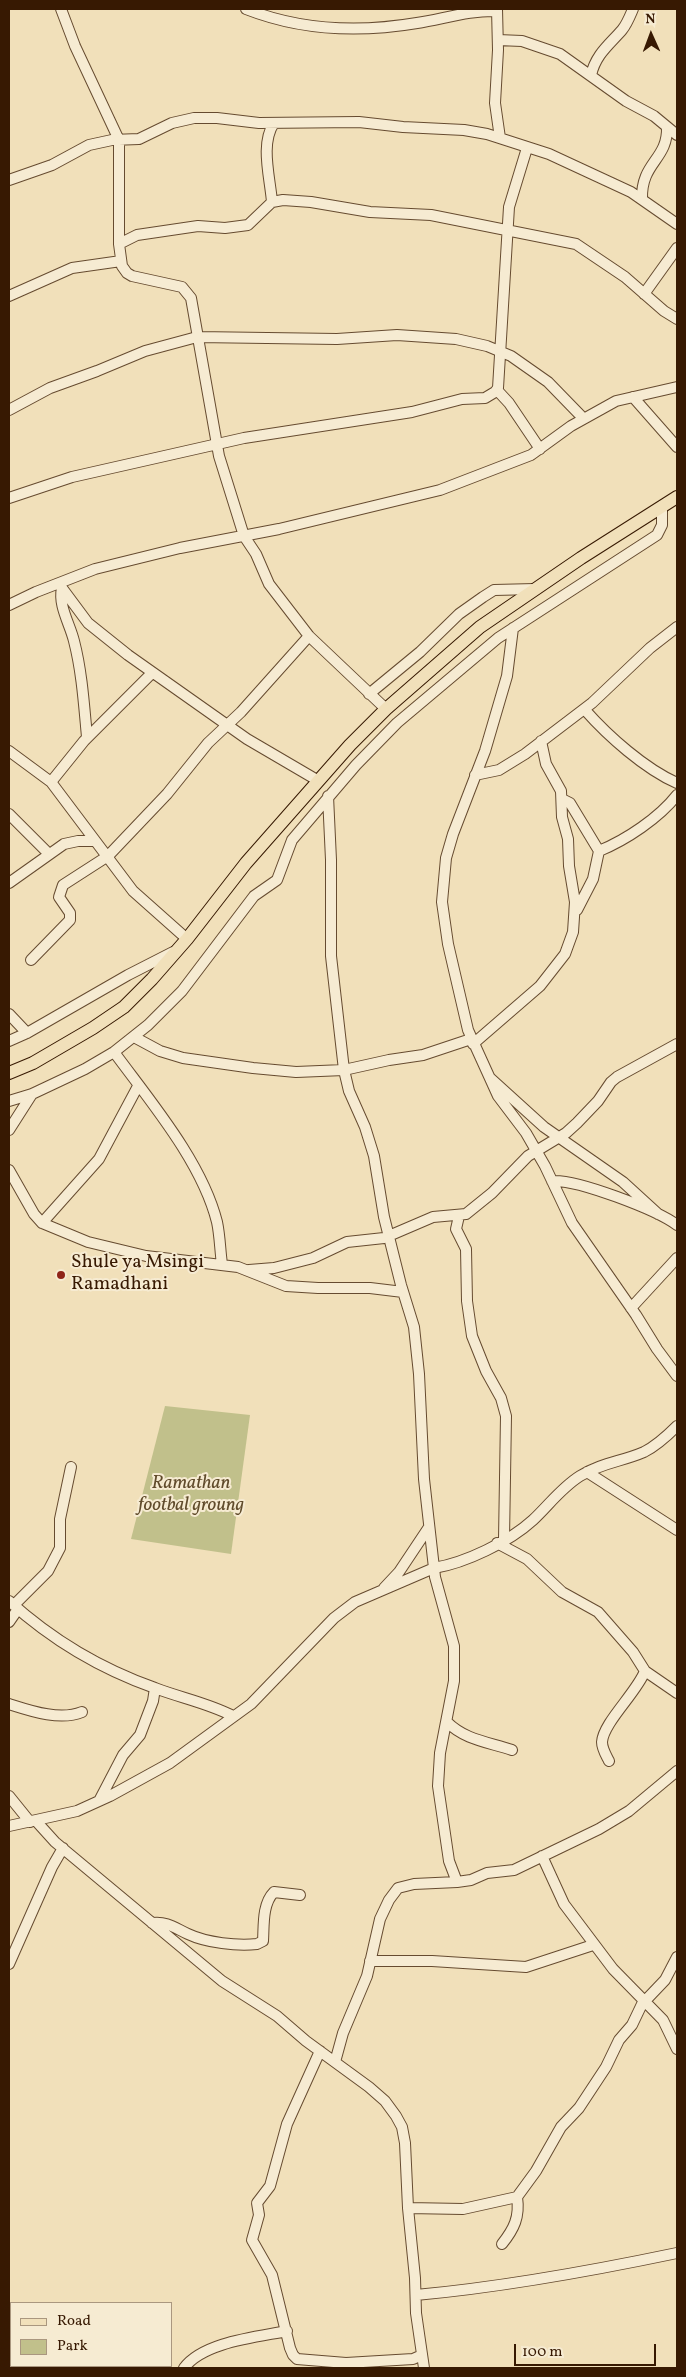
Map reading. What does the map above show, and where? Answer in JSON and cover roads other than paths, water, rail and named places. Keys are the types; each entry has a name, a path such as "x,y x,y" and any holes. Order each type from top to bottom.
{"main road":[{"path":"9,1073 33,1063 93,1028 124,1007 152,979 173,952 187,939 246,863 317,780 386,709 480,627 677,497"}],"street":[{"path":"61,9 74,46 119,140 119,244 123,269 127,274 182,288 186,291 193,306 217,445 244,536 272,588 309,636 386,709"},
{"path":"246,9 305,26 352,30 398,26 467,13 497,10 498,40 495,103 500,138"},
{"path":"591,75 596,59 606,45 622,30 633,9"},
{"path":"498,40 522,41 542,46 560,54 626,101 649,113 677,135"},
{"path":"9,180 52,165 89,145 139,139 172,123 204,117 259,123 368,122 402,127 464,130 500,138 561,158 675,218"},
{"path":"272,202 267,143 269,131 274,123"},
{"path":"642,199 644,177 662,151 667,127"},
{"path":"527,148 516,180 507,231 501,351 497,390 509,403 540,450"},
{"path":"119,244 137,236 198,226 225,228 248,225 272,202 283,200 311,202 370,212 431,215 576,244 625,277 664,311 677,319"},
{"path":"644,294 677,248"},
{"path":"9,296 72,268 121,261"},
{"path":"9,410 50,388 98,371 145,350 198,336 337,339 396,335 456,339 501,351 525,364 548,382 583,418"},
{"path":"9,605 36,592 60,586 95,569 440,490 520,461 540,450 583,418 616,401 677,387"},
{"path":"9,498 72,477 270,434 412,412 462,399 485,398 497,390"},
{"path":"633,397 677,447"},
{"path":"9,1100 32,1094 85,1069 114,1052 134,1037 182,991 254,896 277,880 288,848 328,796 396,724 461,667 513,628 657,535 662,525 662,506"},
{"path":"60,586 95,629 152,673 247,739 317,780"},
{"path":"60,586 61,600 74,642 84,701 87,737"},
{"path":"370,694 459,614 483,596 494,590 535,589"},
{"path":"475,775 499,770 519,758 584,710 650,648 677,627"},
{"path":"513,628 507,676 487,743 452,834 444,871 442,902 448,944 472,1041 488,1076 506,1109 526,1133 572,1223 677,1376"},
{"path":"31,960 70,920 70,913 58,893 63,884 108,856 167,794 208,743 228,725 309,636"},
{"path":"51,782 63,764 87,737 152,673"},
{"path":"584,710 612,738 677,784"},
{"path":"134,1037 160,1052 192,1060 278,1071 344,1070 423,1055 472,1041 540,986 566,954 574,932 575,912 568,839 562,817 560,786 546,764 540,741"},
{"path":"9,751 51,782 138,896 187,939"},
{"path":"599,851 619,842 656,817 677,795"},
{"path":"328,796 332,956 344,1070 349,1091 365,1127 374,1156 383,1212 412,1320 416,1344 424,1479 434,1568 453,1637 456,1658 447,1722 440,1753 438,1786 449,1861 456,1882"},
{"path":"562,799 570,803 599,851 593,879 575,912"},
{"path":"9,814 49,854"},
{"path":"9,882 68,843 95,841"},
{"path":"9,1041 27,1033 128,975 173,952"},
{"path":"9,1014 27,1033"},
{"path":"249,1270 274,1268 307,1259 347,1242 373,1240 390,1236 433,1217 459,1216 468,1213 535,1150 559,1137 593,1107 611,1082 617,1077 677,1044"},
{"path":"114,1052 162,1117 203,1186 216,1221 222,1264"},
{"path":"488,1076 522,1105 539,1123 585,1158 623,1182 658,1214"},
{"path":"42,1223 98,1158 138,1086"},
{"path":"9,1130 32,1094"},
{"path":"9,1170 30,1207 42,1223 88,1242 146,1256 222,1264 249,1270 286,1286 370,1288 403,1292"},
{"path":"552,1181 572,1183 658,1214 677,1225"},
{"path":"459,1216 456,1229 466,1249 468,1308 472,1336 486,1371 501,1398 506,1416 500,1541"},
{"path":"631,1308 677,1258"},
{"path":"9,1826 77,1811 170,1763 266,1691 334,1618 356,1602 434,1568 465,1560 500,1541 532,1521 559,1492 587,1472 614,1460 646,1451 677,1426"},
{"path":"9,1622 14,1605 48,1571 60,1548 60,1519 71,1467"},
{"path":"587,1472 677,1530"},
{"path":"381,1591 399,1572 429,1527"},
{"path":"500,1541 527,1559 562,1592 598,1612 633,1652 645,1671 677,1693"},
{"path":"14,1605 66,1646 155,1688 204,1703 233,1716"},
{"path":"609,1761 603,1749 603,1736 642,1681 645,1671"},
{"path":"99,1801 123,1755 140,1735 155,1688"},
{"path":"9,1704 62,1716 73,1716 82,1712"},
{"path":"447,1722 460,1734 512,1750"},
{"path":"335,2062 343,2033 367,1976 380,1920 389,1900 398,1888 414,1884 471,1880 487,1873 508,1872 592,1833 629,1811 677,1771"},
{"path":"9,1796 62,1848 222,1981 277,2016 385,2101 402,2127 405,2143 408,2208 424,2368"},
{"path":"9,1964 62,1848"},
{"path":"542,1856 564,1904 593,1944 644,2002 668,2026 677,2048"},
{"path":"152,1923 168,1924 188,1935 204,1939 257,1944 263,1941 265,1914 270,1896 274,1892 300,1895"},
{"path":"370,1961 432,1961 526,1966 593,1944"},
{"path":"502,2244 515,2227 518,2213 517,2197 536,2171 560,2127 579,2108 606,2067 620,2040 632,2025 644,2002 665,1980 677,1958"},
{"path":"292,2368 293,2356 272,2275 253,2244 252,2234 259,2215 257,2203 270,2186 287,2124 320,2051"},
{"path":"408,2208 463,2209 517,2197"},
{"path":"416,2295 565,2275 677,2253"},
{"path":"184,2368 195,2358 210,2349 287,2331"},
{"path":"293,2356 296,2359 328,2365 413,2359 422,2355"}],"place":[{"name":"Shule ya Msingi Ramadhani","path":"61,1275"}],"park label":[{"name":"Ramathan footbal groung","path":"191,1496"}]}
